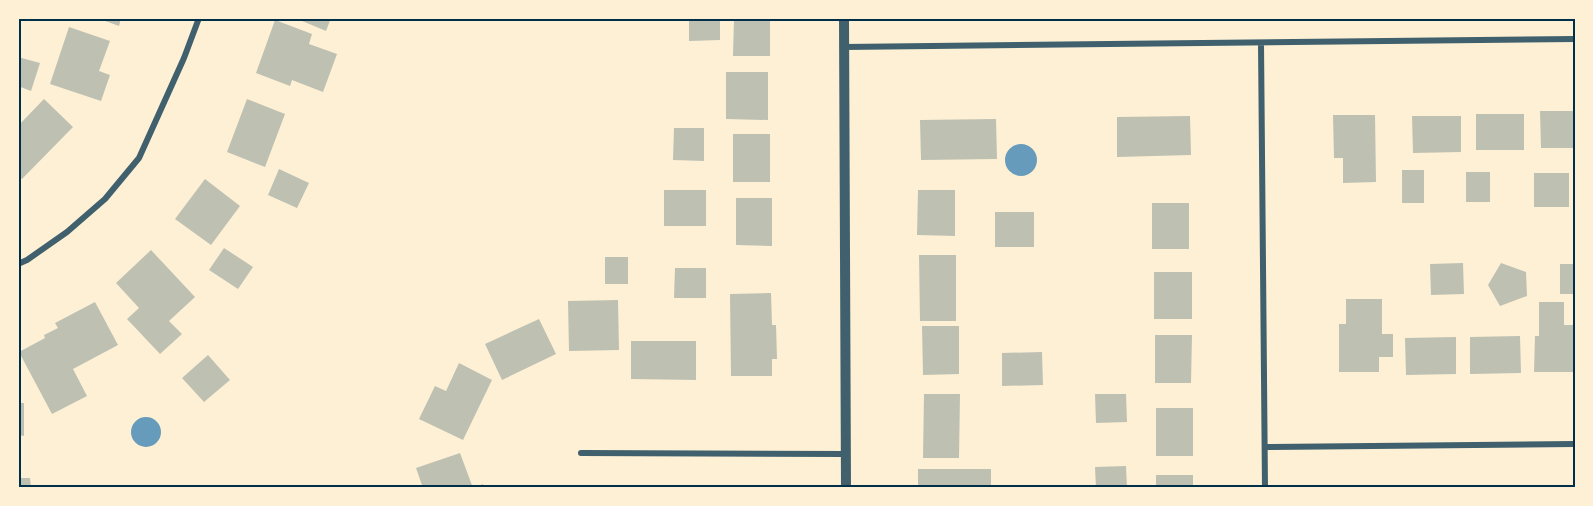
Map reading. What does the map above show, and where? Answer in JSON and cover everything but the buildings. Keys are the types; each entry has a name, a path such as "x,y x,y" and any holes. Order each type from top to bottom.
{"street":[{"path":"18,264 67,232 105,199 139,158 184,58 199,18"},
{"path":"844,18 846,488"},
{"path":"844,47 1575,39"},
{"path":"1261,43 1265,488"},
{"path":"1266,447 1575,444"},
{"path":"580,453 846,454"}],"water":[{"path":"1021,144 1032,149 1037,160 1032,171 1021,176 1010,171 1005,160 1010,149"},
{"path":"146,417 157,421 161,432 157,443 146,447 135,443 131,432 135,421"}]}
